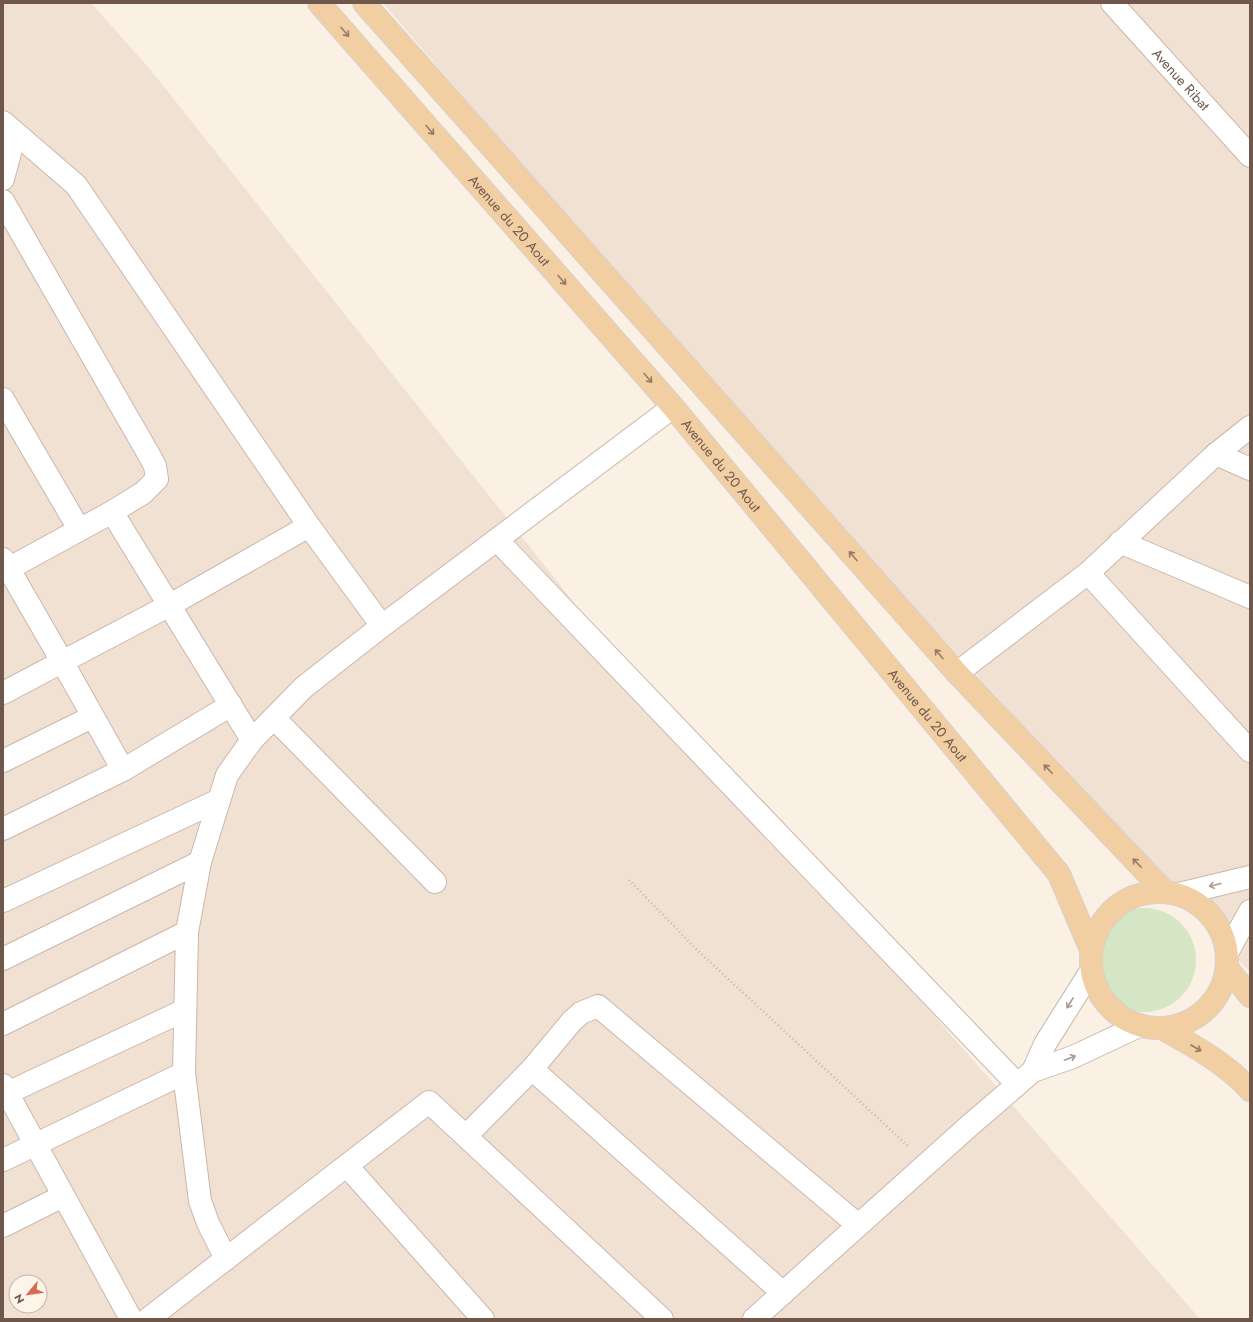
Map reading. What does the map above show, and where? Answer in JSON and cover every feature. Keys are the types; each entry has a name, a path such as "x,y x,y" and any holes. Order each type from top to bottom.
{"main road":[{"name":"Avenue du 20 Aout","path":"319,3 673,407 1059,874 1091,960"},
{"path":"364,3 957,673 1172,893"},
{"path":"1147,892 1172,893 1194,901 1206,910 1217,923 1224,937 1227,960 1224,982 1218,994 1200,1015 1175,1027 1162,1028 1140,1026 1122,1018 1107,1005 1097,989 1091,960 1095,933 1104,918 1116,906 1131,897 1147,892"},
{"path":"1227,960 1250,996"},
{"path":"1162,1028 1205,1053 1241,1079 1250,1090"}],"street":[{"name":"Avenue Ribat","path":"1112,3 1250,156"},
{"path":"3,179 9,128"},
{"path":"9,128 76,185 309,526 382,626"},
{"path":"3,201 155,466 157,479 143,493 112,512 6,564 123,770"},
{"path":"3,399 79,529"},
{"path":"226,1258 208,1222 200,1201 184,1073 186,932 200,862 227,775 252,740 304,687 382,626 673,407"},
{"path":"957,673 1088,573 1216,454 1250,427"},
{"path":"1216,454 1250,469"},
{"path":"112,512 252,740"},
{"path":"3,693 170,605 309,526"},
{"path":"497,540 1025,1077"},
{"path":"1120,542 1250,597"},
{"path":"1088,573 1250,751"},
{"path":"3,829 123,770 231,706"},
{"path":"3,761 92,716"},
{"path":"274,718 435,882"},
{"path":"3,901 219,800"},
{"path":"3,959 200,862"},
{"path":"1172,893 1250,877"},
{"path":"1227,960 1250,911"},
{"path":"3,1024 186,932"},
{"path":"754,1319 1025,1077 1045,1044 1091,960"},
{"path":"466,1136 532,1069 581,1013 598,1006 858,1225"},
{"path":"131,1319 36,1145 4,1091 186,1010"},
{"path":"1025,1077 1073,1058 1140,1026"},
{"path":"532,1069 783,1293"},
{"path":"3,1160 184,1073"},
{"path":"148,1319 429,1102 662,1319"},
{"path":"347,1166 483,1319"},
{"path":"3,1226 63,1196"}],"path":[{"path":"629,880 696,949 926,1164"}],"shaded area":[{"path":"3,3 91,3 149,68 595,629 1200,1319 3,1319"},
{"path":"383,3 1250,3 1250,972 703,378"}],"green space":[{"path":"1144,908 1164,912 1173,917 1187,931 1192,940 1196,960 1192,980 1187,989 1173,1003 1164,1008 1144,1012 1124,1008 1115,1003 1101,989 1096,980 1092,960 1096,940 1101,931 1115,917 1124,912"}]}
